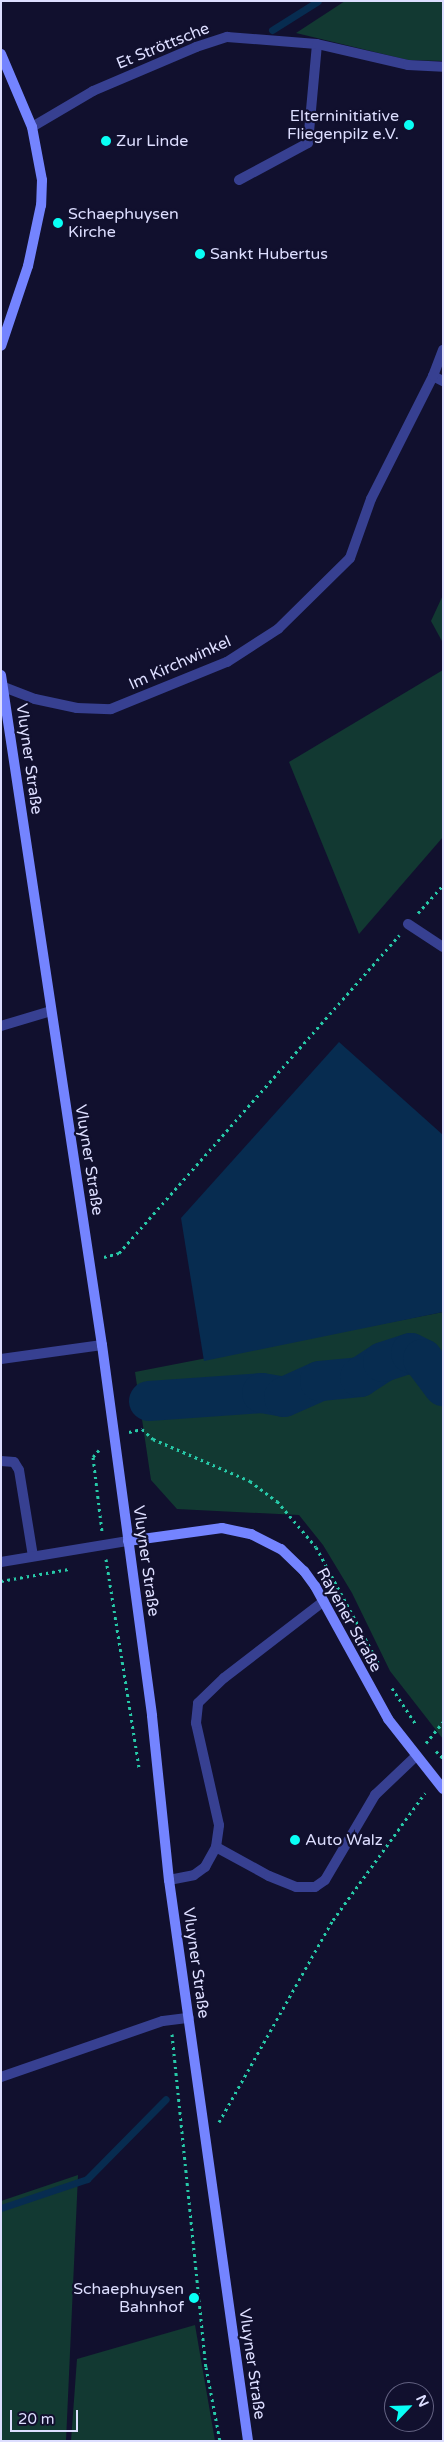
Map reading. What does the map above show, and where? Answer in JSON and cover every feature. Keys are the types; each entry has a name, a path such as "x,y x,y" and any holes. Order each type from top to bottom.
{"main road":[{"path":"1,54 32,127 41,166 41,205 28,266 2,343"},
{"name":"Vluyner Straße","path":"1,675 102,1345 152,1716 169,1880 248,2441"},
{"name":"Rayener Straße","path":"128,1540 206,1528 251,1534 293,1559 324,1601 374,1696 415,1757 443,1789"}],"street":[{"name":"Et Ströttsche","path":"32,127 93,91 196,46 227,37 317,44 408,65 443,67"},
{"path":"239,180 308,143 317,44"},
{"name":"Im Kirchwinkel","path":"2,686 34,699 77,708 111,709 226,662 278,629 350,558 371,499 438,378 443,350"},
{"path":"408,924 443,947"},
{"path":"1,1026 51,1011"},
{"path":"1,1359 102,1345"},
{"path":"1,1461 14,1462 19,1470 33,1556"},
{"path":"1,1562 128,1540"},
{"path":"169,1880 194,1875 206,1866 216,1847 219,1825 196,1723 198,1703 224,1678 324,1601"},
{"path":"216,1847 269,1876 296,1887 315,1887 325,1880 375,1795 415,1757"},
{"path":"1,2077 170,2019 189,2018"}],"path":[{"path":"89,1262 119,1253 443,885"},
{"path":"93,1456 103,1545 140,1778"},
{"path":"97,1564 107,1563"},
{"path":"1,1581 78,1568"},
{"path":"415,1757 443,1722"},
{"path":"207,2143 333,1920 434,1780"},
{"path":"170,2019 205,2357 220,2441"}],"green space":[{"path":"345,1 443,1 443,61 408,60 296,33"},
{"path":"443,595 443,643 431,621"},
{"path":"443,670 443,837 359,934 289,762"},
{"path":"443,1312 443,1739 390,1671 352,1593 323,1545 299,1515 177,1509 151,1480 135,1372"},
{"path":"78,2175 66,2441 1,2441 1,2201"},
{"path":"195,2325 215,2441 71,2441 77,2359"}],"water":[{"path":"339,1042 443,1135 443,1312 204,1361 181,1218"}],"waterway":[{"path":"272,30 318,1"},
{"path":"149,1401 262,1393 284,1397 320,1381 360,1377 383,1362 411,1353 423,1359 443,1386"},
{"path":"1,2208 87,2179 166,2099"}],"place":[{"name":"Elterninitiative Fliegenpilz e.V.","path":"409,125"},
{"name":"Zur Linde","path":"106,141"},
{"name":"Schaephuysen Kirche","path":"58,223"},
{"name":"Sankt Hubertus","path":"200,254"},
{"name":"Auto Walz","path":"295,1840"},
{"name":"Schaephuysen Bahnhof","path":"194,2298"}]}
